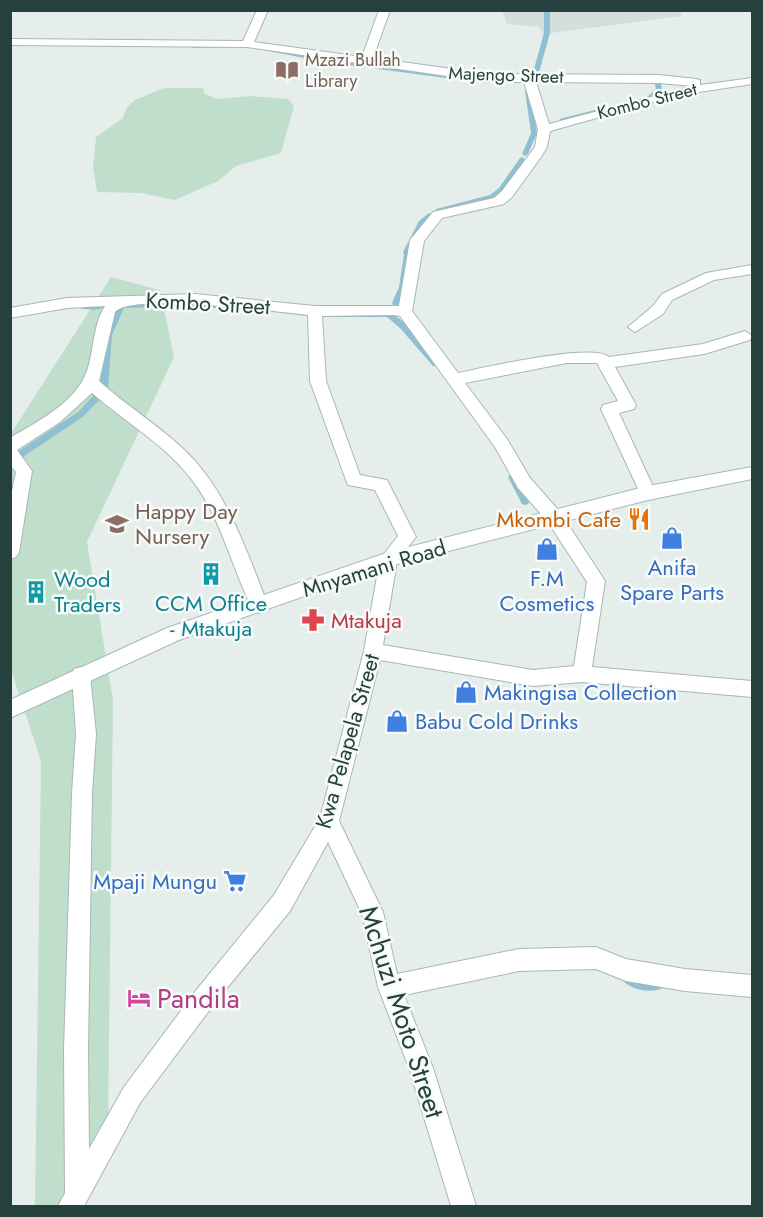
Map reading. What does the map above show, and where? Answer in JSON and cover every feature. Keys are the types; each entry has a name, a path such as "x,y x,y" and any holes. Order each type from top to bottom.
{"street":[{"path":"247,44 263,10"},
{"path":"366,62 385,10"},
{"name":"Majengo Street","path":"10,42 247,44 488,78 659,79 716,85"},
{"path":"529,79 544,129 541,147 507,194 499,201 476,208 438,214 417,240 405,312 501,443 524,483 554,517 596,581 582,674"},
{"name":"Kombo Street","path":"544,129 678,92 753,81"},
{"path":"635,327 658,310 667,297 698,282 711,276 753,270"},
{"path":"10,446 53,420 91,383 98,362 106,317 111,306 124,300"},
{"name":"Kombo Street","path":"10,313 67,303 124,300 195,300 315,311 393,310 405,312"},
{"path":"315,311 318,381 354,480 381,485 407,537 389,559"},
{"path":"605,363 704,349 745,336"},
{"path":"454,379 567,358 601,358 628,405 609,409 648,493"},
{"path":"91,383 147,426 200,478 221,511 260,605"},
{"path":"10,453 24,471 10,552"},
{"name":"Mnyamani Road","path":"10,710 173,634 389,559 648,493 709,479 753,473"},
{"name":"Kwa Pelapela Street","path":"74,1202 132,1095 206,996 282,903 329,821 374,651 389,559"},
{"path":"374,651 532,678 582,674 753,689"},
{"path":"74,1202 82,793 86,734 81,675"},
{"name":"Mchuzi Moto Street","path":"329,821 372,912 389,987 421,1068 464,1206"},
{"path":"389,987 519,960 596,958 626,970 685,980 753,986"}],"shaded area":[{"path":"680,10 682,16 543,34 539,27 507,24 502,11"}],"green space":[{"path":"164,88 203,88 205,94 217,99 249,96 288,99 294,106 281,153 236,166 218,181 175,200 141,193 97,192 93,168 96,137 123,118 127,107 135,100"},
{"path":"111,277 160,290 174,357 87,542 113,700 108,1124 78,1206 35,1206 41,761 11,670 10,435"}],"waterway":[{"path":"535,76 547,33 547,10"},
{"path":"193,46 236,46"},
{"path":"255,47 325,60 446,76"},
{"path":"562,119 649,98 659,90 658,83 645,81"},
{"path":"525,154 534,133 528,91"},
{"path":"438,210 492,196 501,189 522,159"},
{"path":"396,303 403,287 408,253 406,252 421,223 429,215"},
{"path":"110,394 104,389 108,335 121,306 188,304 242,308"},
{"path":"79,306 100,307"},
{"path":"324,315 389,315 403,326 436,364"},
{"path":"11,461 81,414 98,396"},
{"path":"512,477 525,502"},
{"path":"627,978 638,984 657,985"}],"place":[{"name":"Mzazi Bullah Library","path":"287,70"},
{"name":"Mkombi Cafe","path":"639,519"},
{"name":"Happy Day Nursery","path":"117,524"},
{"name":"Anifa Spare Parts","path":"672,538"},
{"name":"F.M Cosmetics","path":"547,549"},
{"name":"CCM Office - Mtakuja","path":"211,574"},
{"name":"Wood Traders","path":"36,592"},
{"name":"Mtakuja","path":"313,620"},
{"name":"Makingisa Collection","path":"466,692"},
{"name":"Babu Cold Drinks","path":"397,721"},
{"name":"Mpaji Mungu","path":"235,881"},
{"name":"Pandila","path":"139,998"}]}
